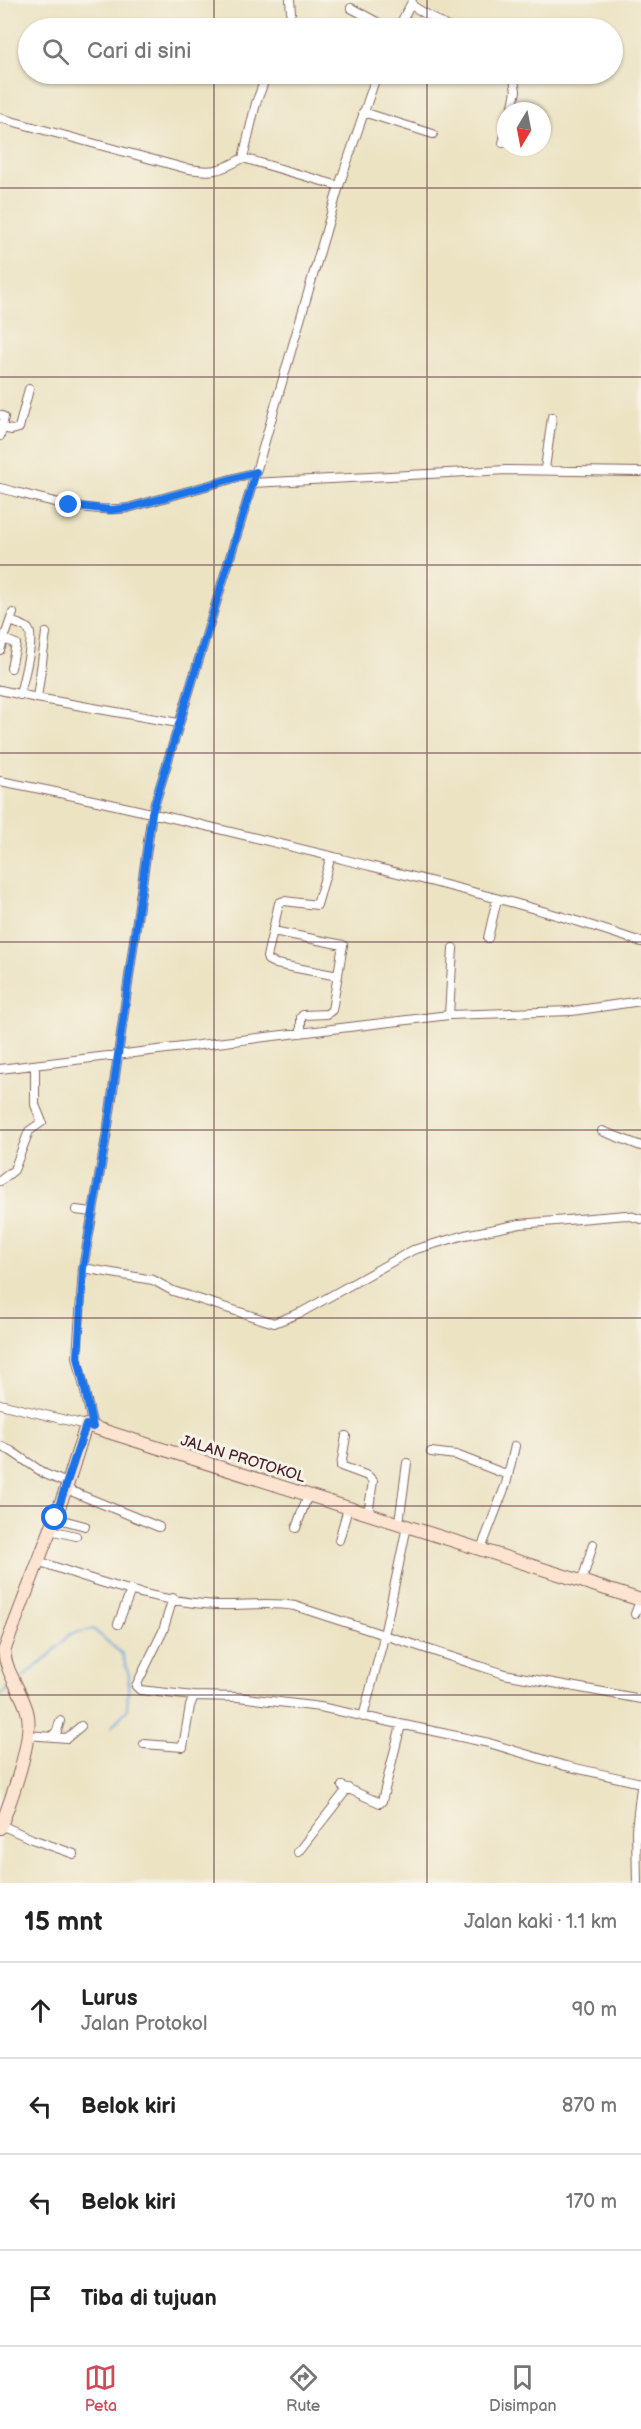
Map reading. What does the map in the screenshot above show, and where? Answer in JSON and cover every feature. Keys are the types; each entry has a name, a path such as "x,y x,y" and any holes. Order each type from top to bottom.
{"street":[{"path":"289,18 290,0"},
{"path":"403,18 412,2 435,18"},
{"path":"351,8 370,18"},
{"path":"243,158 256,103 263,84"},
{"path":"74,1854 1,1826 17,1779 27,1735 28,1713 22,1697 5,1670 5,1645 89,1426 78,1357 83,1268 118,1055 152,813 256,472 339,186 373,84"},
{"path":"514,102 515,84"},
{"path":"363,112 433,134"},
{"path":"0,118 200,171 220,171 243,158 339,186"},
{"path":"0,415 4,417 1,432 19,428 29,389"},
{"path":"545,469 552,417"},
{"path":"252,483 545,469 641,472"},
{"path":"0,488 69,505 111,510 128,508 256,472"},
{"path":"0,650 12,617 27,628 31,634 20,695"},
{"path":"37,698 46,633"},
{"path":"4,639 16,644 11,668"},
{"path":"0,690 178,723"},
{"path":"0,781 116,803 331,856 497,899 641,942"},
{"path":"331,856 320,903 315,905 281,902 268,960 272,963 338,976"},
{"path":"488,938 497,899"},
{"path":"273,931 342,944 332,1010 327,1014 303,1015 301,1033"},
{"path":"449,1016 453,948"},
{"path":"0,1069 449,1016 561,1012 641,1001"},
{"path":"0,1181 14,1170 29,1131 42,1122 35,1105 35,1065"},
{"path":"602,1131 641,1146"},
{"path":"76,1210 92,1212"},
{"path":"83,1268 153,1280 173,1291 274,1323 302,1312 413,1250 465,1235 520,1224 626,1215 641,1219"},
{"path":"0,1404 89,1426"},
{"name":"JALAN PROTOKOL","path":"89,1426 641,1600"},
{"path":"346,1436 341,1466 368,1476 373,1481 368,1514"},
{"path":"0,1446 67,1486 159,1527"},
{"path":"481,1549 508,1476 515,1446"},
{"path":"431,1452 456,1455 508,1476"},
{"path":"363,1717 384,1636 403,1525 408,1464"},
{"path":"296,1528 308,1495"},
{"path":"339,1540 348,1508"},
{"path":"53,1524 85,1526"},
{"path":"53,1524 76,1536"},
{"path":"582,1581 593,1544"},
{"path":"38,1562 93,1581 173,1598 218,1605 289,1605 504,1674 641,1699"},
{"path":"118,1624 131,1590"},
{"path":"173,1598 163,1631 136,1686 140,1690 320,1707 489,1743 641,1785 636,1830 637,1883"},
{"path":"635,1614 641,1600"},
{"path":"144,1744 183,1747 191,1700 194,1695"},
{"path":"52,1736 57,1731 60,1722"},
{"path":"297,1852 349,1789 378,1802 382,1801 401,1725"},
{"path":"27,1735 67,1738 81,1726"}],"waterway":[{"path":"0,1516 0,1521"},
{"path":"18,1681 46,1659 70,1634 93,1629 122,1654 129,1676 127,1710 111,1727"},
{"path":"0,1696 11,1687"}],"route":[{"path":"55,1518 86,1425 93,1427 78,1357 83,1268 108,1126 152,813 256,472 128,508 111,510 69,505"}]}
